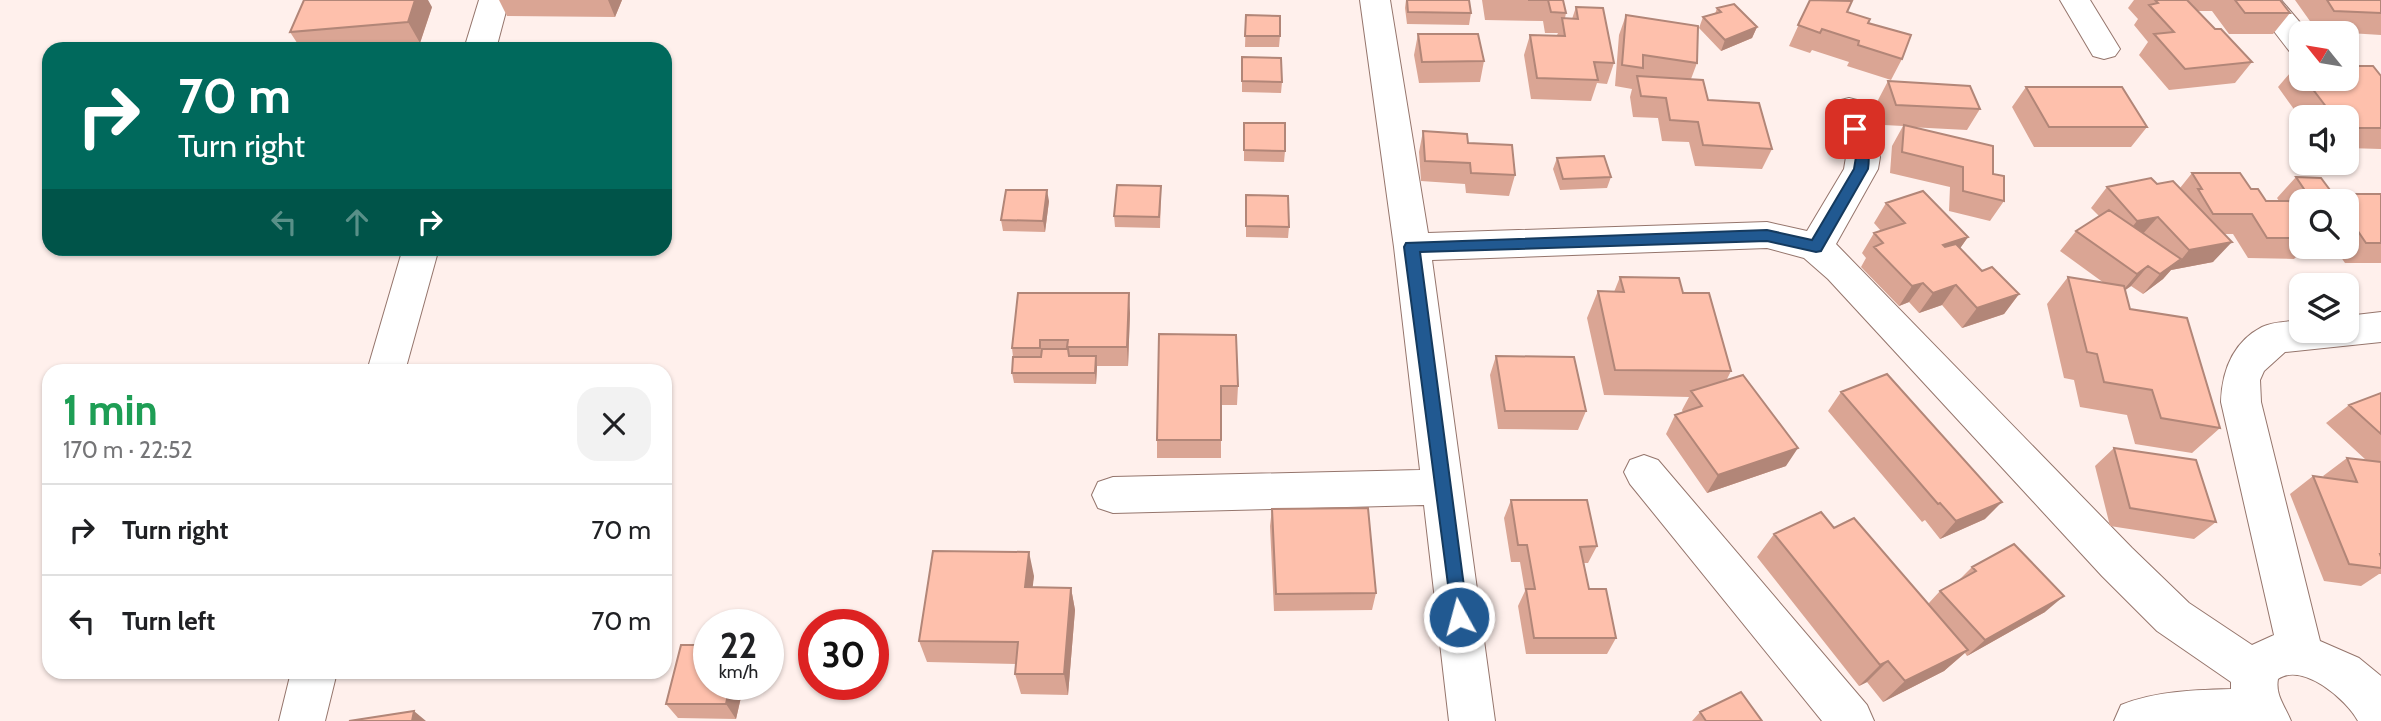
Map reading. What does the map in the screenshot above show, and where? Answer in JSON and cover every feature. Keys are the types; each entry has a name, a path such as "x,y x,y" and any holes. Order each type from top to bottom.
{"street":[{"path":"482,42 494,0"},
{"path":"1374,0 1412,247 1472,721"},
{"path":"2075,0 2104,48"},
{"path":"2265,0 2289,30"},
{"path":"1816,247 1861,169 1863,157 1849,110"},
{"path":"1412,247 1767,235 1816,247 2163,608 2261,701"},
{"path":"388,364 419,256"},
{"path":"2301,655 2241,402 2241,380 2248,362 2275,338 2381,327"},
{"path":"1644,472 1851,721"},
{"path":"1113,495 1442,487"},
{"path":"2261,701 2265,660 2281,654 2301,655 2336,667 2376,700"},
{"path":"302,721 312,679"},
{"path":"2137,721 2261,701"}],"building":[{"path":"304,0 415,0 408,22 290,32"},
{"path":"1407,0 1469,0 1471,13 1408,12"},
{"path":"1548,0 1563,0 1566,13 1551,12"},
{"path":"1810,0 1852,1 1847,12 1870,19 1868,23 1911,35 1902,59 1858,45 1859,41 1822,29 1820,33 1798,25"},
{"path":"2155,0 2187,0 2215,29 2221,29 2252,62 2185,69 2154,34 2174,32 2149,5 2158,3"},
{"path":"2235,0 2280,0 2290,13 2245,13"},
{"path":"2327,0 2381,0 2381,13 2334,11"},
{"path":"1734,4 1757,27 1725,40 1703,17 1721,12 1717,8"},
{"path":"1576,7 1603,8 1614,63 1594,62 1598,80 1537,78 1530,35 1565,36 1562,18 1578,19"},
{"path":"1246,15 1280,16 1280,36 1245,36"},
{"path":"1626,15 1698,26 1697,63 1643,55 1643,68 1622,65"},
{"path":"1418,34 1478,34 1484,61 1422,62"},
{"path":"1242,57 1281,58 1282,82 1242,81"},
{"path":"2359,66 2373,66 2381,76 2381,128 2359,128 2359,105 2325,105 2314,91 2359,91"},
{"path":"1637,76 1703,80 1708,100 1759,103 1772,149 1703,145 1698,122 1670,120 1666,98 1641,96"},
{"path":"1888,81 1970,86 1980,109 1896,105"},
{"path":"2026,87 2122,87 2147,127 2049,127"},
{"path":"1244,123 1285,123 1285,151 1244,150"},
{"path":"1904,125 1993,146 1993,174 2004,176 2004,201 1963,191 1963,167 1902,152"},
{"path":"1423,131 1467,134 1468,143 1512,145 1515,175 1471,173 1470,163 1425,161"},
{"path":"1604,156 1611,177 1563,179 1557,158"},
{"path":"2192,173 2240,173 2251,189 2258,189 2266,201 2289,201 2289,238 2267,238 2252,214 2213,214 2198,189 2202,189"},
{"path":"2296,177 2321,178 2329,189 2304,189"},
{"path":"2151,178 2157,184 2173,181 2232,242 2189,250 2158,217 2137,221 2107,187"},
{"path":"1117,185 1161,186 1159,217 1114,216"},
{"path":"1006,190 1047,190 1043,221 1001,220"},
{"path":"1923,191 1968,237 1943,245 1945,247 1956,244 1982,271 1992,267 2019,294 1977,308 1956,285 1933,293 1923,283 1912,286 1874,247 1883,243 1874,233 1905,223 1886,203"},
{"path":"2359,194 2381,194 2381,243 2366,243 2359,233"},
{"path":"1246,195 1288,196 1289,227 1246,226"},
{"path":"2109,210 2181,259 2160,274 2148,266 2137,274 2076,231"},
{"path":"1620,277 1679,278 1683,293 1709,293 1731,371 1615,370 1598,291 1624,292"},
{"path":"2068,277 2124,286 2130,309 2187,318 2220,428 2161,418 2152,390 2104,382 2097,354 2087,352"},
{"path":"1018,293 1129,293 1127,347 1067,347 1068,340 1040,340 1040,348 1012,348"},
{"path":"1159,334 1236,335 1238,386 1221,386 1221,440 1157,440"},
{"path":"1042,349 1068,349 1069,356 1096,356 1095,373 1012,373 1013,357 1041,357"},
{"path":"1496,356 1574,357 1586,411 1505,411"},
{"path":"1887,374 2002,502 1956,521 1940,503 1938,504 1841,392"},
{"path":"1743,375 1798,448 1718,475 1675,415 1702,406 1691,391"},
{"path":"2381,393 2381,434 2349,405"},
{"path":"2114,448 2196,460 2216,522 2130,508"},
{"path":"2347,458 2381,462 2381,568 2349,564 2313,476 2357,482"},
{"path":"1511,500 1587,500 1597,546 1580,547 1589,589 1606,589 1616,638 1534,638 1526,589 1535,589 1527,545 1518,545"},
{"path":"1368,508 1376,593 1276,594 1272,509"},
{"path":"1821,512 1834,528 1854,518 1968,650 1905,681 1888,661 1880,665 1774,534"},
{"path":"2014,544 2064,596 1985,640 1940,591 1976,571 1972,567"},
{"path":"933,551 1029,552 1025,587 1071,588 1064,674 1015,674 1018,642 919,641"},
{"path":"681,645 693,645 693,700 727,700 726,704 666,704"},
{"path":"1741,692 1762,721 1706,721 1700,712"},
{"path":"414,711 412,721 349,721"}],"route":[{"path":"1459,617 1412,247 1767,235 1816,247 1861,169 1863,157 1855,129"}]}
